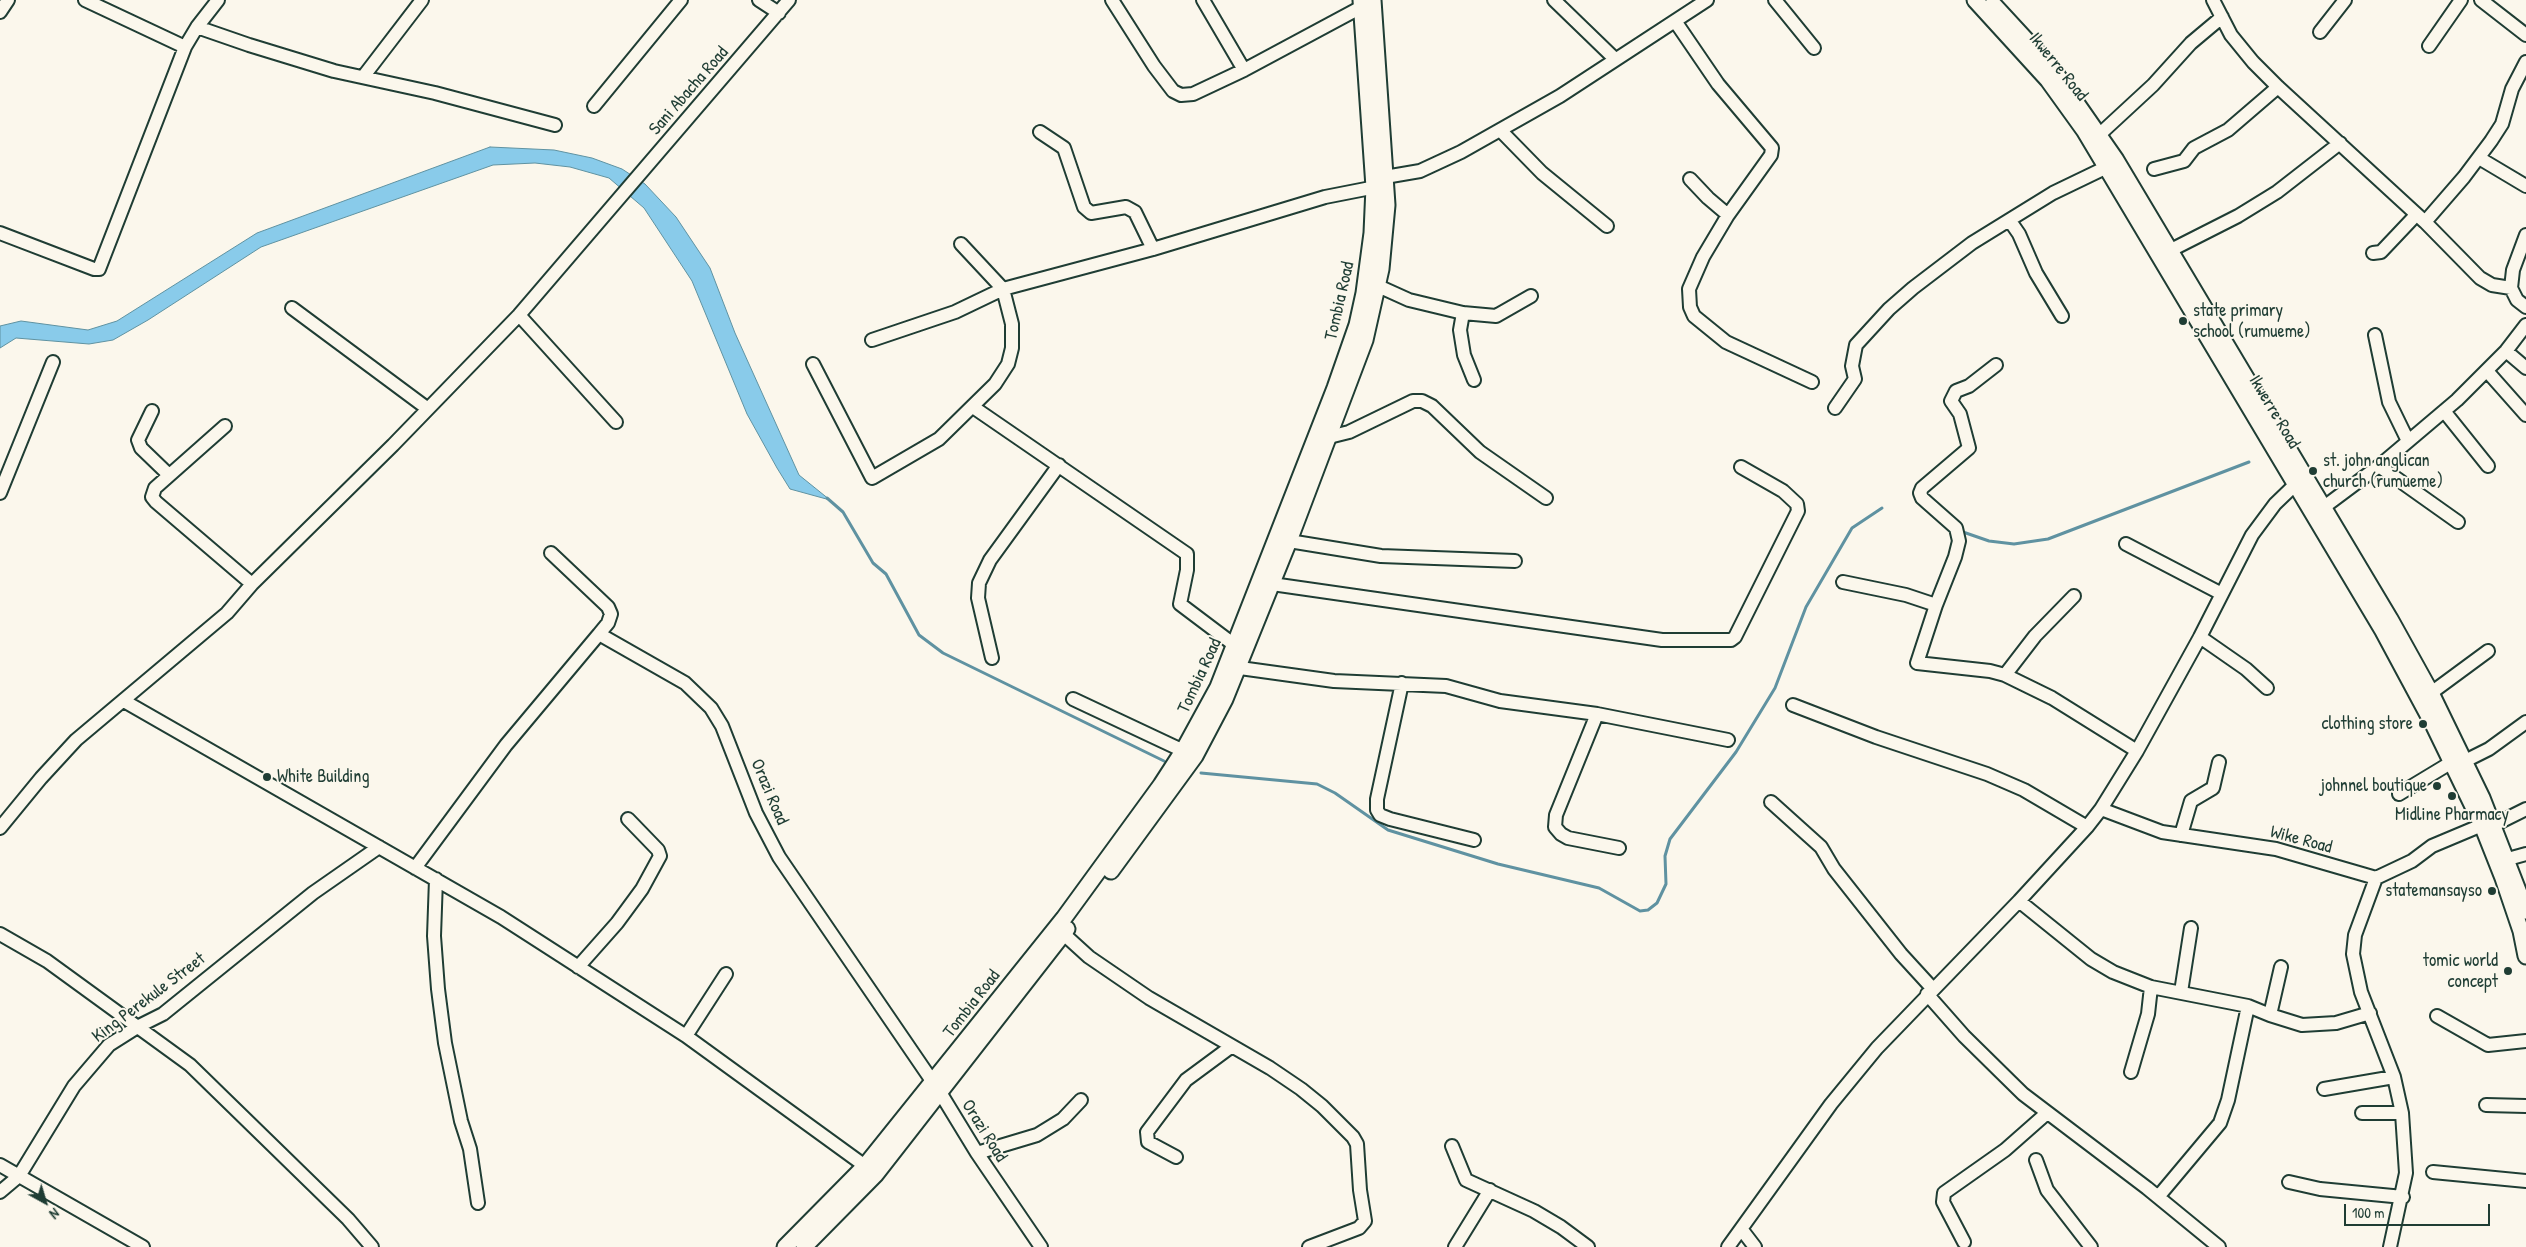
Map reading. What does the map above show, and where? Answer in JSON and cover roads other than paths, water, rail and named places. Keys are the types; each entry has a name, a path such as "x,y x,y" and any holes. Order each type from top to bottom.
{"main road":[{"name":"Ikwerre Road","path":"1975,0 2048,80 2066,104 2300,480"},
{"name":"Ikwerre Road","path":"1989,0 2052,68 2100,134 2318,511 2413,686 2458,762"},
{"name":"Tombia Road","path":"1189,753 1218,687 1240,650 1272,584 1290,541 1365,340 1378,286 1386,226 1367,2"},
{"name":"Tombia Road","path":"804,1247 937,1089 1060,931 1161,784 1189,753 1240,668 1240,650 1357,325 1382,183"},
{"name":"Ikwerre Road","path":"2318,511 2390,619 2431,693 2458,762 2488,825 2508,859 2526,911"},
{"name":"Ikwerre Road","path":"2488,825 2503,878 2523,934 2526,956"},
{"name":"Tombia Road","path":"785,1247 870,1170"}],"street":[{"path":"0,12 8,0"},
{"path":"85,0 184,47"},
{"path":"0,233 94,270 99,268 184,47 197,26 218,0"},
{"path":"363,77 422,0"},
{"path":"594,106 681,0"},
{"path":"759,0 779,13"},
{"name":"Sani Abacha Road","path":"0,828 40,778 76,740 227,613 252,584 519,315 789,0"},
{"path":"1112,0 1154,66 1173,91 1180,95 1193,94 1244,70 1367,2"},
{"path":"1202,0 1244,70"},
{"path":"1554,0 1615,59"},
{"path":"1775,0 1814,48"},
{"path":"2213,0 2231,35 2253,62 2278,87 2420,218 2480,278 2492,285 2511,288"},
{"path":"2320,32 2345,0"},
{"path":"2429,46 2461,0"},
{"path":"2481,0 2526,35"},
{"path":"872,340 955,312 1003,289 1153,249 1325,197 1382,183 1440,163 1560,96 1675,21 1700,2"},
{"path":"2100,134 2153,85 2191,43 2222,17"},
{"path":"1675,21 1718,84 1772,148 1771,154 1728,215 1703,257 1689,289 1688,301 1694,316 1726,342 1812,382"},
{"path":"197,26 249,45 363,77 435,93 555,125"},
{"path":"2374,253 2381,252 2420,218 2479,158 2502,124 2512,89 2526,62"},
{"path":"2154,169 2184,161 2194,148 2223,134 2278,87"},
{"path":"1500,130 1542,173 1607,226"},
{"path":"1040,132 1064,148 1084,206 1091,213 1126,207 1135,212 1153,249"},
{"path":"2169,251 2238,216 2277,192 2340,143"},
{"path":"2479,158 2526,186"},
{"path":"1835,408 1856,379 1852,366 1856,345 1889,309 1972,243 2053,193 2106,167"},
{"path":"1690,178 1708,198 1728,215"},
{"path":"2010,221 2020,234 2036,274 2062,316"},
{"path":"2526,235 2513,270 2511,288 2518,300 2526,307"},
{"path":"813,364 872,478 939,439 995,384 1008,364 1012,348 1012,324 1003,289 961,244"},
{"path":"1378,286 1409,300 1463,312 1496,316 1531,296"},
{"path":"292,308 428,408"},
{"path":"1463,312 1460,330 1464,355 1474,380"},
{"path":"519,315 616,422"},
{"path":"2318,511 2379,466 2444,411 2487,371 2526,325"},
{"path":"2375,335 2388,402 2408,440"},
{"path":"2506,350 2526,368"},
{"path":"0,493 53,362"},
{"path":"1996,365 1969,386 1956,391 1952,401 1960,414 1969,448 1922,488 1920,493 1922,498 1956,528 1958,541 1955,557 1936,605 1918,664 1990,671 2005,675 2052,698 2137,751"},
{"path":"2487,371 2526,415"},
{"path":"1329,437 1349,432 1413,401 1422,401 1432,406 1480,452 1546,498"},
{"path":"973,407 1059,464 1187,554 1187,570 1180,604 1240,650"},
{"path":"2444,411 2488,466"},
{"path":"152,412 138,440 141,448 169,475"},
{"path":"225,426 155,488 152,497 252,584"},
{"path":"992,658 978,598 979,583 990,560 1059,464"},
{"path":"1272,584 1662,640 1730,640 1734,636 1798,510 1797,504 1783,492 1741,466"},
{"path":"2379,466 2458,522"},
{"path":"1728,1247 1831,1104 1930,992 2019,902 2087,828 2137,751 2200,637 2252,535 2275,504 2300,480"},
{"path":"1290,541 1381,556 1515,561"},
{"path":"2126,544 2222,594"},
{"path":"415,868 506,745 608,623 611,614 608,607 552,553"},
{"path":"1843,582 1906,595 1936,605"},
{"path":"2005,675 2035,636 2074,596"},
{"name":"Orazi Road","path":"599,634 685,683 711,708 728,738 741,779 779,857 937,1089 977,1153 1041,1247"},
{"path":"2200,637 2246,669 2267,688"},
{"path":"2431,693 2488,651"},
{"path":"1240,668 1334,681 1446,686 1500,702 1596,714 1728,740"},
{"path":"1402,683 1377,799 1377,810 1380,815 1390,820 1474,840"},
{"path":"1073,698 1189,753"},
{"path":"124,701 436,879 578,967 686,1036 870,1170"},
{"path":"1793,705 1876,737 1987,774 2024,790 2087,828"},
{"path":"1596,714 1556,815 1555,827 1568,838 1620,848"},
{"path":"2399,794 2458,762 2489,749 2526,722"},
{"path":"2181,835 2191,801 2212,788 2219,762"},
{"path":"1771,802 1821,847 1834,869 1930,992 1993,1065 2047,1113 2158,1197 2218,1247"},
{"name":"Wike Road","path":"2101,809 2162,832 2276,849 2376,878"},
{"path":"2390,1247 2406,1172 2402,1113 2394,1077 2360,992 2353,945 2376,878 2412,862 2432,846 2526,809"},
{"path":"578,967 632,903 660,856 658,850 628,819"},
{"name":"King Perekule Street","path":"0,1192 19,1176 74,1086 109,1045 139,1026 163,1014 313,894 379,847"},
{"path":"2508,859 2526,854"},
{"path":"436,879 434,936 438,989 447,1053 461,1121 470,1149 478,1203"},
{"path":"2019,902 2091,959 2113,972 2151,987 2248,1006 2270,1016 2302,1025 2336,1024 2370,1013"},
{"path":"2181,992 2191,928"},
{"path":"1060,931 1089,957 1149,998 1301,1089 1322,1106 1357,1144 1360,1190 1365,1220 1359,1228 1309,1247"},
{"path":"0,934 47,961 139,1026 190,1065 348,1219 372,1247"},
{"path":"2270,1016 2281,967"},
{"path":"686,1036 726,974"},
{"path":"2131,1072 2148,1014 2151,987"},
{"path":"2158,1197 2220,1123 2228,1100 2248,1006"},
{"path":"2437,1016 2488,1045 2526,1041"},
{"path":"1176,1157 1148,1142 1147,1132 1186,1080 1232,1046"},
{"path":"2324,1089 2394,1077"},
{"path":"977,1153 1037,1135 1063,1119 1081,1100"},
{"path":"2486,1105 2526,1106"},
{"path":"1964,1242 1943,1202 1944,1193 2005,1150 2047,1113"},
{"path":"2362,1113 2402,1113"},
{"path":"1452,1146 1466,1180 1490,1190 1561,1227 1588,1247"},
{"path":"2036,1160 2047,1190 2091,1247"},
{"path":"0,1165 143,1247"},
{"path":"2433,1172 2526,1181"},
{"path":"2289,1182 2320,1189 2402,1197"},
{"path":"1455,1247 1490,1190"},
{"path":"1742,1230 1755,1247"}],"water":[{"path":"490,147 554,150 592,158 622,169 645,184 676,217 710,268 735,333 799,475 830,500 790,489 747,414 692,281 644,208 609,178 570,167 535,163 493,165 261,247 148,320 113,340 89,344 16,338 0,348 0,326 21,321 88,330 117,321 257,233"}],"waterway":[{"path":"1963,532 1989,541 2014,544 2048,539 2249,462"},
{"path":"827,498 843,512 873,563 886,574 919,635 943,653 1164,761"},
{"path":"1201,773 1317,784 1335,793 1388,830 1498,864 1599,888 1640,911 1648,910 1657,903 1666,884 1665,856 1670,839 1736,752 1775,688 1806,607 1852,528 1882,508"}],"place":[{"name":"state primary school (rumueme)","path":"2183,321"},
{"name":"st. john anglican church (rumueme)","path":"2313,471"},
{"name":"clothing store","path":"2423,724"},
{"name":"White Building","path":"267,777"},
{"name":"johnnel boutique","path":"2437,786"},
{"name":"Midline Pharmacy","path":"2452,796"},
{"name":"statemansayso","path":"2492,891"},
{"name":"tomic world concept","path":"2508,971"}]}
